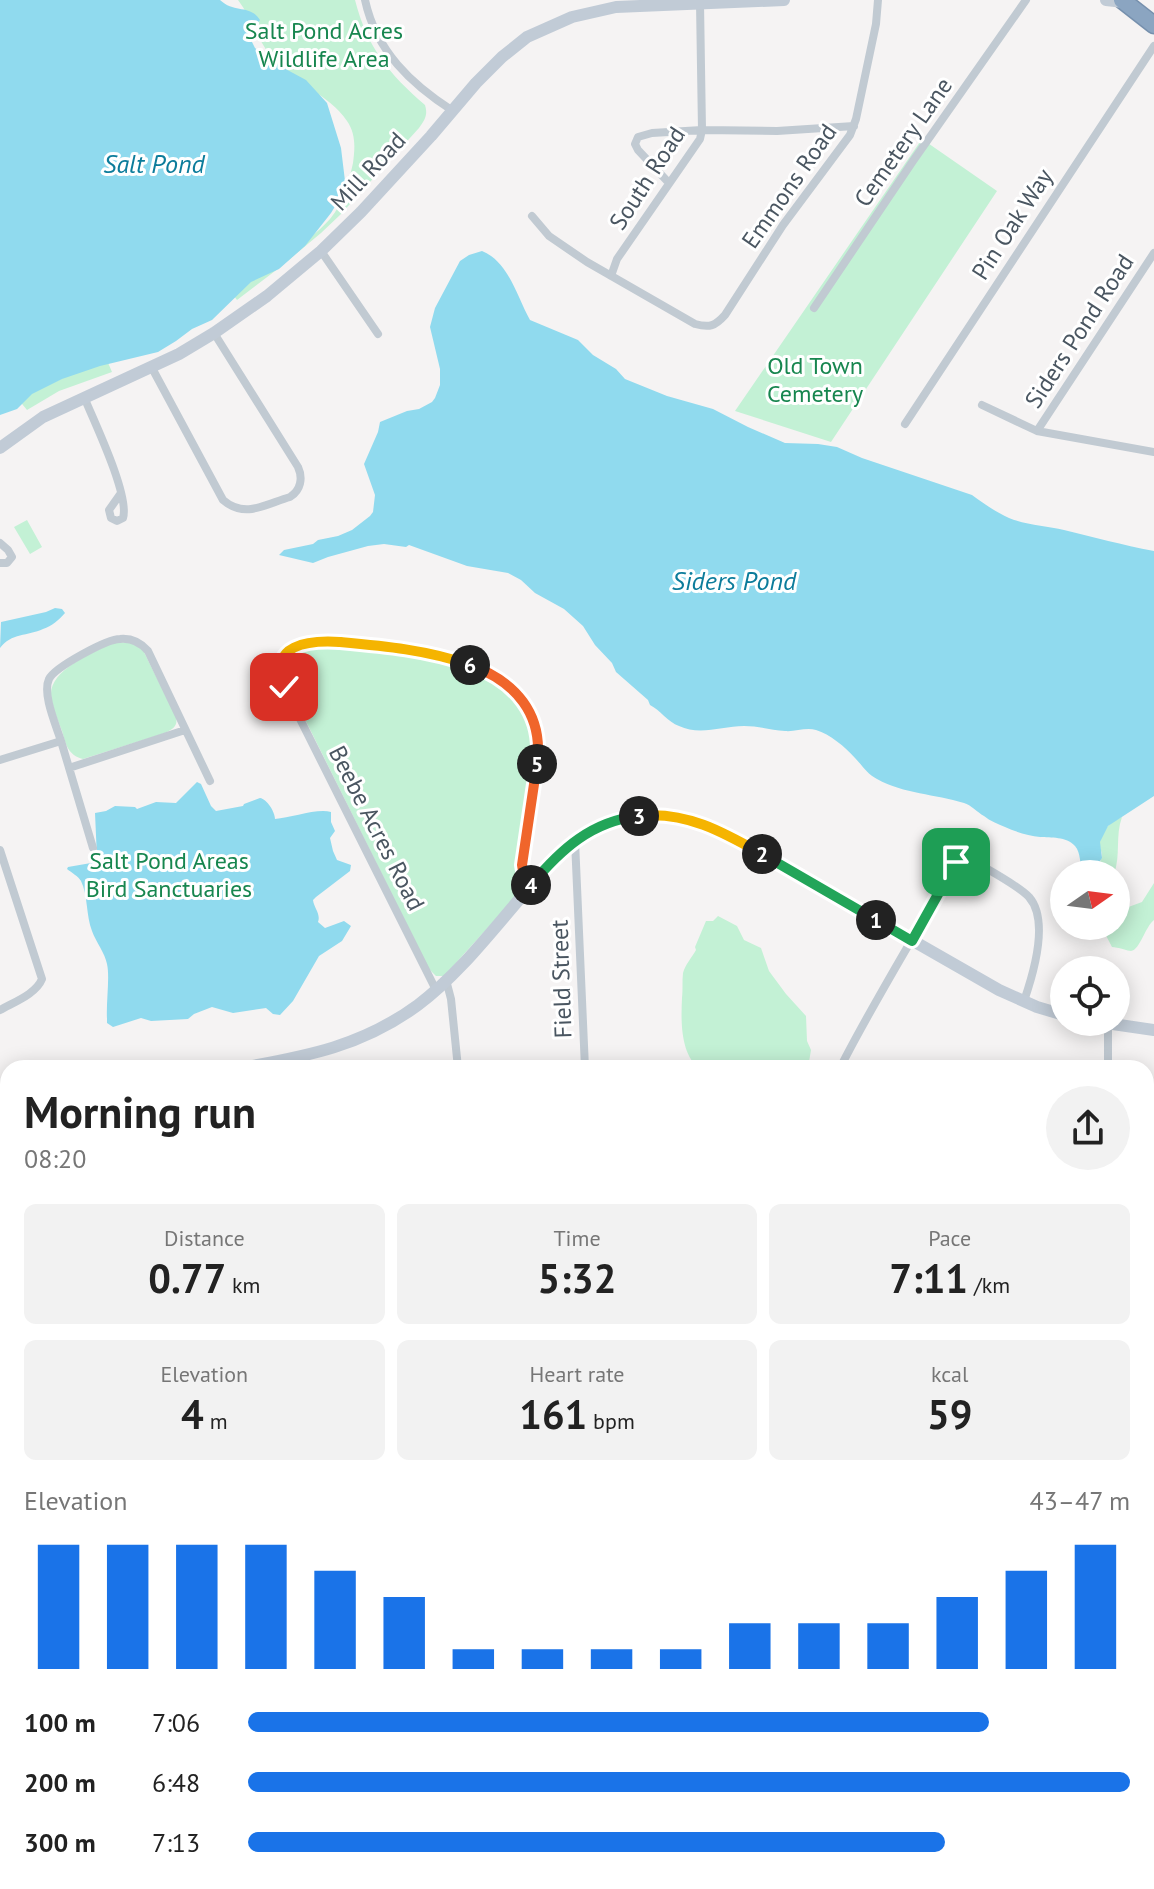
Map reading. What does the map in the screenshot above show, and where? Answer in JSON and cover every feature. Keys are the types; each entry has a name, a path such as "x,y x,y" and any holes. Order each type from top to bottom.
{"highway":[{"path":"1123,1 1154,25"}],"street":[{"path":"365,0 377,36 396,65 432,98 453,111"},
{"name":"Mill Road","path":"0,448 43,417 152,368 214,333 267,296 321,251 361,212 476,83 509,50 527,37 559,21 627,5 784,0"},
{"name":"Emmons Road","path":"611,276 695,324 705,327 716,325 854,126 876,24 878,0"},
{"name":"Cemetery Lane","path":"814,308 1026,0"},
{"path":"1106,0 1123,1"},
{"name":"South Road","path":"611,276 617,259 700,139 700,3"},
{"name":"Pin Oak Way","path":"905,424 1154,46"},
{"path":"669,183 638,150 635,140 642,135 702,130 777,131 854,126"},
{"path":"532,216 549,236 611,276"},
{"path":"321,251 378,334"},
{"name":"Siders Pond Road","path":"1037,431 1154,253"},
{"path":"152,368 223,500 236,509 246,510 290,497 299,486 300,472 214,333"},
{"path":"84,397 121,493"},
{"name":"Siders Pond Road","path":"982,405 1037,431 1154,452"},
{"path":"0,543 12,557 7,563 0,563"},
{"path":"93,848 48,697 49,679 59,669 108,642 119,639 136,642 148,651 210,781"},
{"name":"Beebe Acres Road","path":"436,990 284,687 279,667 286,654 299,645 319,641 382,645 458,661 493,674 514,691 529,711 538,745 522,865 528,889"},
{"path":"69,768 185,730"},
{"path":"0,760 61,741"},
{"path":"283,1060 344,1045 418,1005 446,980 550,862 575,841 604,824 630,817 664,815 692,820 736,839 999,990 1050,1010"},
{"name":"Field Street","path":"575,841 585,1060"},
{"path":"0,850 42,979 35,990 0,1010"},
{"path":"844,1060 954,865 963,859 970,859 1023,892 1035,908 1039,920 1038,939 1024,1001"},
{"path":"446,980 457,1060"},
{"path":"1130,1027 1154,1030"},
{"path":"1105,1036 1107,1060"}],"green space":[{"name":"Salt Pond Acres Wildlife Area","path":"238,0 355,0 373,46 390,71 425,105 426,112 419,128 340,215 237,300 228,288 295,248 330,219 347,185 354,147 347,121 331,103 290,75 272,58"},
{"name":"Old Town Cemetery","path":"922,139 997,191 831,442 735,411"},
{"path":"106,358 112,372 59,391 27,410 18,399"},
{"path":"27,520 42,547 30,554 14,527"},
{"path":"118,642 132,643 143,650 176,717 176,723 173,729 165,733 83,759 74,755 66,745 53,704 52,686 73,664"},
{"path":"333,645 408,653 461,666 486,676 506,689 529,719 534,759 515,896 444,976 436,976 429,969 287,683 285,671 290,655 304,648"},
{"path":"1122,817 1117,860 1100,860 1102,834"},
{"path":"1154,883 1154,920 1140,943 1131,951 1112,947 1108,940 1130,940 1130,906 1142,902"},
{"path":"718,916 737,926 744,940 761,948 769,971 806,1016 807,1041 811,1050 809,1060 692,1060 682,1025 683,973 696,950 706,921 713,921"}],"water":[{"name":"Salt Pond","path":"0,0 220,0 231,7 252,12 260,20 250,32 255,48 306,80 327,103 341,148 345,190 305,246 279,269 251,282 212,320 192,329 158,352 62,379 32,394 17,409 0,415"},
{"name":"Siders Pond","path":"482,251 499,263 530,320 578,340 625,379 667,396 713,409 785,443 837,447 972,495 1009,518 1154,551 1154,796 1108,826 1100,842 1101,860 1080,860 1077,849 1067,841 1018,832 991,821 964,803 887,784 870,775 842,745 812,729 785,731 744,726 695,730 675,724 616,672 583,626 564,609 508,573 467,566 409,545 368,546 313,563 279,555 284,550 313,544 352,530 373,512 375,495 364,464 380,422 419,409 435,398 440,385 440,369 430,327 435,308 460,261"},
{"path":"55,608 65,613 55,622 46,628 14,637 0,648 1,622"},
{"name":"Salt Pond Areas Bird Sanctuaries","path":"197,782 216,811 243,806 260,798 270,806 275,819 319,811 331,812 335,831 330,838 333,851 337,860 351,865 350,871 313,900 318,922 325,928 344,921 351,926 342,941 319,956 293,1001 280,1015 266,1008 233,1013 212,1007 188,1019 151,1021 141,1018 113,1027 107,1023 106,960 90,925 81,881 67,869 91,863 97,858 95,813 115,806 137,809 156,802 176,803"}],"route":[{"path":"284,687 279,673 281,660 299,645 319,641 382,645 433,654 475,666 504,682 523,701 538,738 538,758 522,865 528,889 550,862 594,828 630,817 671,815 710,826 736,839 912,941 956,862"}]}
